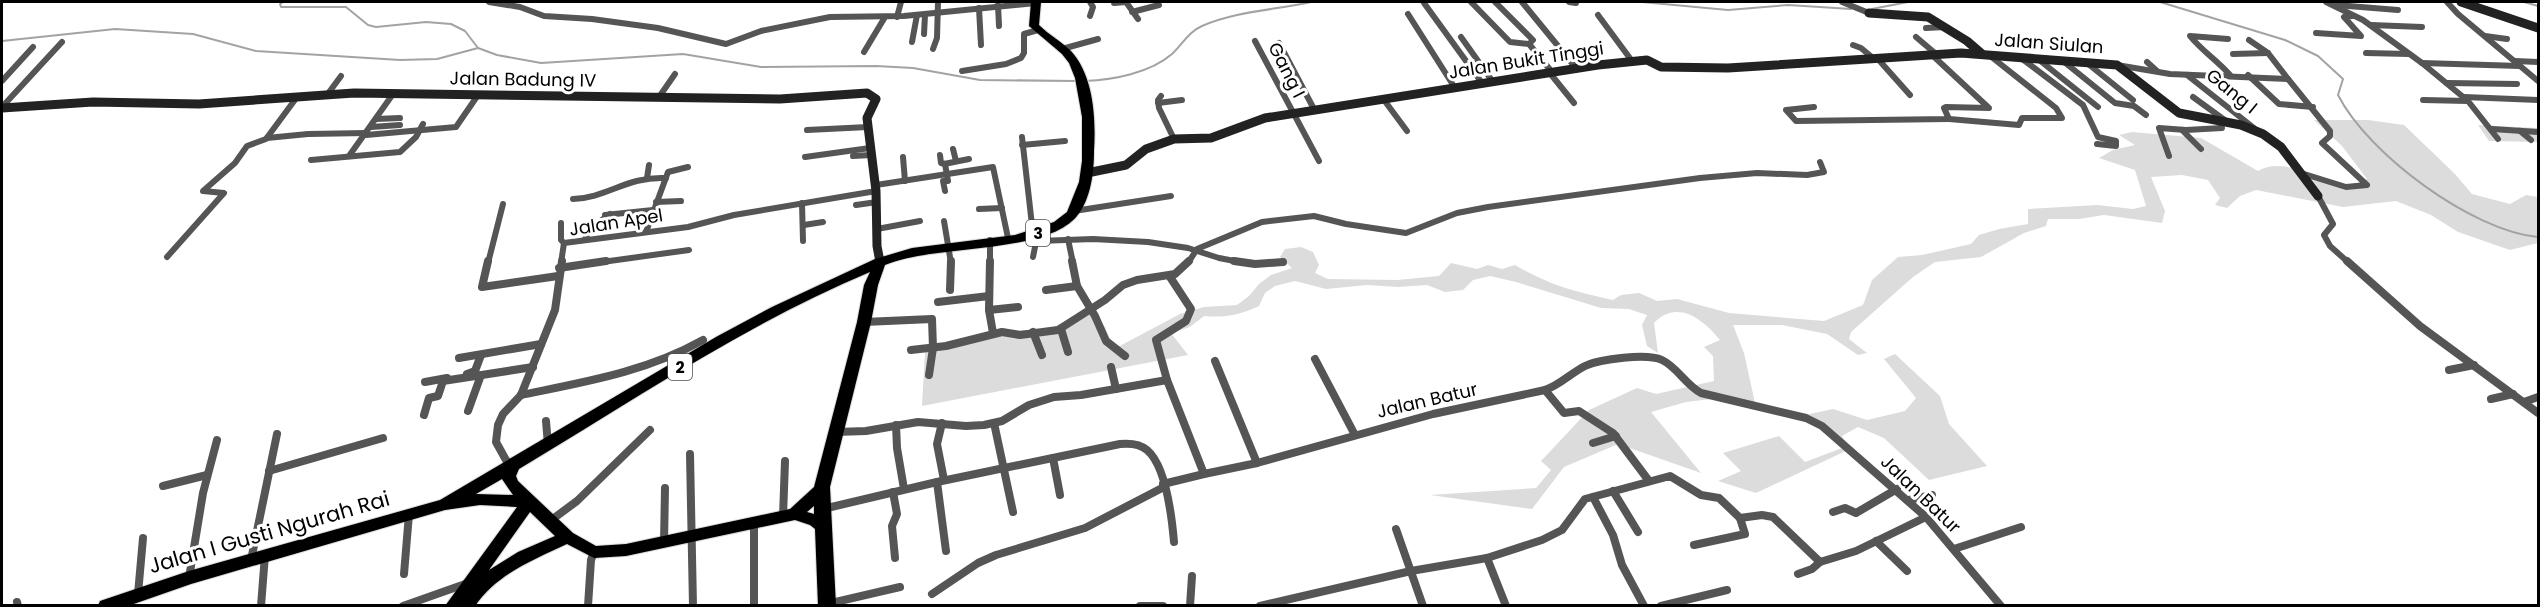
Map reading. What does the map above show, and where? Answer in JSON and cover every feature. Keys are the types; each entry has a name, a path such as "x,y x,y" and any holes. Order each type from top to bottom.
{"highway":[{"path":"1036,2 1033,20 1038,30"},
{"name":"3","path":"854,274 904,254 990,240 1036,236 1062,223 1074,211 1087,172 1089,123 1085,95 1072,60 1038,30"},
{"path":"827,605 822,489 864,322 871,285 880,262"},
{"path":"854,274 867,276 871,285"},
{"name":"2","path":"445,504 511,469 766,317 854,274"},
{"path":"511,469 508,476 512,484 567,537 594,552 611,553 664,543 751,521 789,515 816,521 822,518"},
{"path":"789,515 822,489"},
{"name":"2","path":"445,504 480,499 530,502"},
{"path":"453,606 530,502"},
{"name":"Jalan I Gusti Ngurah Rai","path":"106,606 258,557 445,504"},
{"path":"465,606 472,594 492,574 567,537"}],"street":[{"path":"489,2 520,7 548,17 585,18 658,28 726,45 749,34 839,16 897,17 925,15 983,5 1036,2"},
{"path":"897,17 901,2"},
{"path":"933,49 939,39 936,13 938,2"},
{"path":"1090,2 1093,7 1090,16"},
{"path":"1114,3 1126,2 1138,19"},
{"path":"1471,2 1510,42 1529,44 1574,103"},
{"path":"1495,2 1533,40 1529,44"},
{"path":"1522,2 1576,68"},
{"path":"1569,2 1576,3"},
{"path":"1814,107 1786,110 1796,121 1907,118 2019,125 2022,118 2062,117 2056,108 1986,54 1926,16 1869,13 1842,2"},
{"path":"2447,2 2483,36 2538,81"},
{"path":"2461,2 2538,28"},
{"path":"1424,3 1482,83"},
{"path":"2329,3 2398,10"},
{"path":"2329,3 2370,25 2447,83 2466,99 2498,139"},
{"path":"981,45 983,5"},
{"path":"998,5 999,26"},
{"path":"1132,12 1159,5"},
{"path":"1408,14 1455,88"},
{"path":"912,42 916,15"},
{"path":"924,34 925,15"},
{"path":"1598,15 1632,61"},
{"path":"864,51 885,17"},
{"path":"2316,33 2361,36 2344,17 2357,17"},
{"path":"2370,25 2422,27"},
{"path":"1926,28 1945,27"},
{"path":"962,71 1015,61 1023,56 1025,51 1024,34 1038,30"},
{"path":"2228,39 2190,36 2203,52 2214,57 2230,75"},
{"path":"2483,36 2506,42 2491,42"},
{"path":"1461,37 1493,82"},
{"path":"1916,37 1989,107 1944,108 1949,119"},
{"path":"1062,49 1098,39"},
{"name":"Gang I","path":"1255,40 1319,161"},
{"path":"1967,41 1978,40"},
{"path":"2250,40 2268,53 2330,131 2330,136 2322,143 2367,185 2346,187 2301,173"},
{"path":"2,107 62,42"},
{"path":"1279,43 1314,111"},
{"path":"1853,45 1862,48 1875,58 1910,94"},
{"path":"2,81 33,47"},
{"path":"2233,54 2268,53"},
{"path":"2366,53 2409,54"},
{"name":"Jalan Bukit Tinggi","path":"1087,172 1126,165 1146,149 1174,139 1212,138 1255,121 1576,68 1649,60 1661,67 1728,68 1934,54 1986,54"},
{"name":"Jalan Siulan","path":"1986,54 2117,65 2175,111 2258,131 2281,147 2321,200"},
{"path":"2020,57 2083,105 2098,137 2116,141 2116,147 2097,144"},
{"path":"2038,59 2098,107"},
{"path":"2063,61 2115,103 2134,106 2146,115"},
{"path":"2086,62 2133,100"},
{"path":"2147,62 2158,72"},
{"path":"2422,63 2518,64 2538,62"},
{"path":"1786,63 1794,72"},
{"path":"2117,65 2187,75 2246,75 2288,79"},
{"path":"2233,67 2246,75 2279,104 2313,107"},
{"path":"659,97 675,74"},
{"path":"2212,74 2220,81"},
{"name":"Gang I","path":"2187,75 2258,131"},
{"path":"327,95 340,76"},
{"path":"2447,83 2517,84"},
{"name":"Jalan Badung IV","path":"2,107 93,102 199,104 327,95 780,99 863,92 873,95 875,101 868,111 868,127 876,188 880,262"},
{"path":"349,156 393,94"},
{"path":"167,257 224,193 203,191 235,163 247,146 267,138 422,127 456,127 478,95"},
{"path":"267,138 297,97"},
{"path":"2169,156 2158,129 2222,128 2223,122 2193,97"},
{"path":"1174,139 1159,100 1182,100"},
{"path":"1384,100 1407,131"},
{"path":"2423,100 2538,100"},
{"path":"1964,107 1970,122"},
{"path":"368,132 400,121 376,119"},
{"path":"311,160 400,153 422,127"},
{"path":"807,130 868,127"},
{"path":"2492,129 2538,132"},
{"path":"2182,130 2201,149"},
{"path":"2520,131 2530,140"},
{"path":"1022,137 1036,236 1034,257"},
{"path":"1022,146 1065,141"},
{"path":"953,149 956,162"},
{"path":"853,156 870,152"},
{"path":"805,157 870,152"},
{"path":"940,155 948,181 943,181 945,191"},
{"path":"903,157 905,181"},
{"path":"944,164 969,159"},
{"path":"911,350 933,348 1008,331 1018,335 1053,332 1091,310 1123,285 1144,279 1170,277 1187,265 1197,249 1249,226 1284,218 1314,216 1355,226 1406,233 1457,213 1488,207 1700,178 1757,173 1807,175 1824,172 1820,162"},
{"path":"647,178 649,165"},
{"path":"646,232 668,172 688,167"},
{"name":"Jalan Apel","path":"511,469 496,442 498,428 503,414 521,395 555,310 564,243 688,226 905,181 993,167 1002,208"},
{"path":"573,199 598,196 622,184 647,178 666,179"},
{"path":"1074,211 1171,196"},
{"path":"2321,200 2333,224 2324,235 2330,246 2420,326 2538,413"},
{"path":"585,239 590,228 608,215 681,201"},
{"path":"856,205 877,202"},
{"path":"802,203 803,241"},
{"path":"503,204 482,287 689,250"},
{"path":"979,209 1002,208 1008,238"},
{"path":"877,229 920,221"},
{"path":"944,221 951,262 950,290"},
{"path":"804,225 823,222"},
{"path":"561,223 561,240 564,243"},
{"path":"1036,236 1170,244 1197,249 1213,257 1253,264 1283,262"},
{"path":"1068,239 1077,286 1106,341 1121,356 1125,356"},
{"path":"990,240 989,310 993,333"},
{"path":"1170,277 1191,309 1190,318 1156,340 1167,380 1204,474"},
{"path":"1046,290 1077,286"},
{"path":"938,302 989,296"},
{"path":"989,310 1018,307"},
{"path":"864,322 905,320 912,322 932,319 933,348 929,375"},
{"path":"1061,329 1068,352"},
{"path":"1033,332 1042,355"},
{"path":"521,395 624,373 677,355 703,340"},
{"path":"459,358 541,344"},
{"path":"425,382 473,373 481,355"},
{"name":"Jalan Batur","path":"932,594 971,567 996,555 1085,528 1163,486 1204,474 1257,463 1449,410 1545,390 1554,387 1583,367 1598,361 1660,358 1691,388 1701,393 1819,423 1897,489 1926,517 2001,606"},
{"path":"1315,359 1356,435"},
{"path":"1215,361 1257,463"},
{"path":"2449,369 2474,365"},
{"path":"424,415 429,398 438,396 443,381 533,367"},
{"path":"1111,367 1116,389"},
{"path":"468,411 481,375"},
{"path":"836,432 866,431 896,425 942,423 975,426 994,423 1045,399 1167,380"},
{"path":"1545,390 1564,413 1579,411 1616,436 1649,481"},
{"path":"2492,399 2513,394"},
{"path":"2524,402 2538,397"},
{"path":"546,422 548,447"},
{"path":"942,423 938,429 938,438 946,550"},
{"path":"994,423 1013,512"},
{"path":"896,425 897,448 904,489"},
{"path":"550,521 577,501 650,430"},
{"path":"261,606 258,557 269,471 277,434"},
{"path":"1593,443 1616,436"},
{"path":"269,471 382,438"},
{"path":"189,578 207,475 217,440"},
{"path":"822,518 904,489 1120,444 1135,444 1150,453 1163,486 1174,542"},
{"path":"690,454 693,606"},
{"path":"1053,458 1060,495"},
{"path":"786,461 789,515"},
{"path":"163,486 207,475"},
{"path":"1260,606 1411,571 1487,558 1554,536 1571,521 1582,501 1674,476 1701,495 1719,498 1740,518 1745,534 1694,545"},
{"path":"664,543 665,488"},
{"path":"1833,512 1845,508 1856,513 1897,489"},
{"path":"1613,491 1638,532"},
{"path":"893,492 897,514 892,526 895,558"},
{"path":"1909,500 1932,495"},
{"path":"1593,497 1613,535 1622,565 1644,606"},
{"path":"404,574 409,514"},
{"path":"1740,518 1762,515 1773,517 1818,564"},
{"path":"1798,574 1926,517"},
{"path":"751,521 754,606"},
{"path":"1954,549 2021,527"},
{"path":"1396,529 1423,606"},
{"path":"138,594 143,538"},
{"path":"1876,541 1907,571"},
{"path":"588,606 591,560 594,552"},
{"path":"1487,558 1506,606"},
{"path":"1190,606 1192,576"},
{"path":"403,606 469,583"},
{"path":"827,605 900,587"},
{"path":"1661,606 1727,591"},
{"path":"1140,606 1163,606"}],"shaded area":[{"path":"2314,120 2368,120 2404,125 2455,174 2472,194 2510,204 2526,195 2538,197 2538,243 2510,250 2458,232 2431,215 2396,201 2343,207 2256,190 2240,196 2227,208 2215,205 2220,198 2208,180 2182,175 2151,177 2165,211 2162,223 2104,215 2079,219 2048,219 2046,226 2024,233 1981,257 1935,262 1913,277 1851,332 1849,339 1867,353 1858,355 1827,334 1782,325 1733,325 1744,353 1755,403 1720,398 1686,402 1651,412 1701,473 1618,444 1564,467 1532,509 1430,495 1536,488 1551,470 1541,461 1589,410 1637,388 1656,394 1714,381 1713,356 1704,347 1720,340 1706,325 1681,312 1663,316 1654,323 1658,353 1647,346 1642,325 1647,315 1629,309 1601,308 1490,276 1473,280 1463,290 1445,292 1427,285 1398,287 1367,285 1326,289 1295,281 1275,286 1265,293 1259,306 1252,309 1239,314 1204,316 1190,327 1171,333 1188,355 922,406 925,352 1008,331 1050,329 1090,308 1105,327 1114,349 1180,314 1204,307 1237,305 1271,275 1292,268 1280,257 1285,249 1301,247 1313,252 1319,265 1315,273 1328,279 1397,280 1439,276 1451,263 1477,269 1488,265 1502,269 1515,265 1562,287 1613,300 1621,295 1639,293 1657,301 1677,299 1729,313 1824,321 1863,305 1872,280 1898,257 1922,255 1971,244 1979,235 2028,224 2028,209 2097,205 2133,209 2146,206 2135,170 2099,158 2113,150 2135,145 2119,135 2132,132 2201,138 2258,171 2268,167 2290,167 2347,187 2367,179 2342,146"},
{"path":"2478,125 2538,128 2538,142 2489,141"},
{"path":"1895,354 1940,396 1949,424 1987,466 1929,480 1884,438 1858,427 1842,436 1850,449 1756,493 1718,481 1741,471 1723,453 1779,436 1805,462 1842,448 1805,415 1833,409 1867,420 1905,411 1916,398 1884,359"}],"waterway":[{"path":"283,2 280,4 281,7 346,7 368,25 376,27 426,22 451,24 465,31 478,48"},
{"path":"1085,81 1119,77 1153,66 1172,54 1193,32 1215,21 1311,2"},
{"path":"1642,2 1728,10 1788,5 1851,9"},
{"path":"1872,9 1908,2 1979,2"},
{"path":"2160,2 2285,40 2318,56 2343,79 2338,95 2352,118 2397,164 2424,186 2483,221 2512,232 2538,237"},
{"path":"2524,2 2538,6"},
{"path":"2,41 115,29 193,34 256,51 400,60 437,59 478,48"},
{"path":"478,48 497,55 541,63 683,54 761,67 876,66 913,68 980,80 1076,81"}]}
